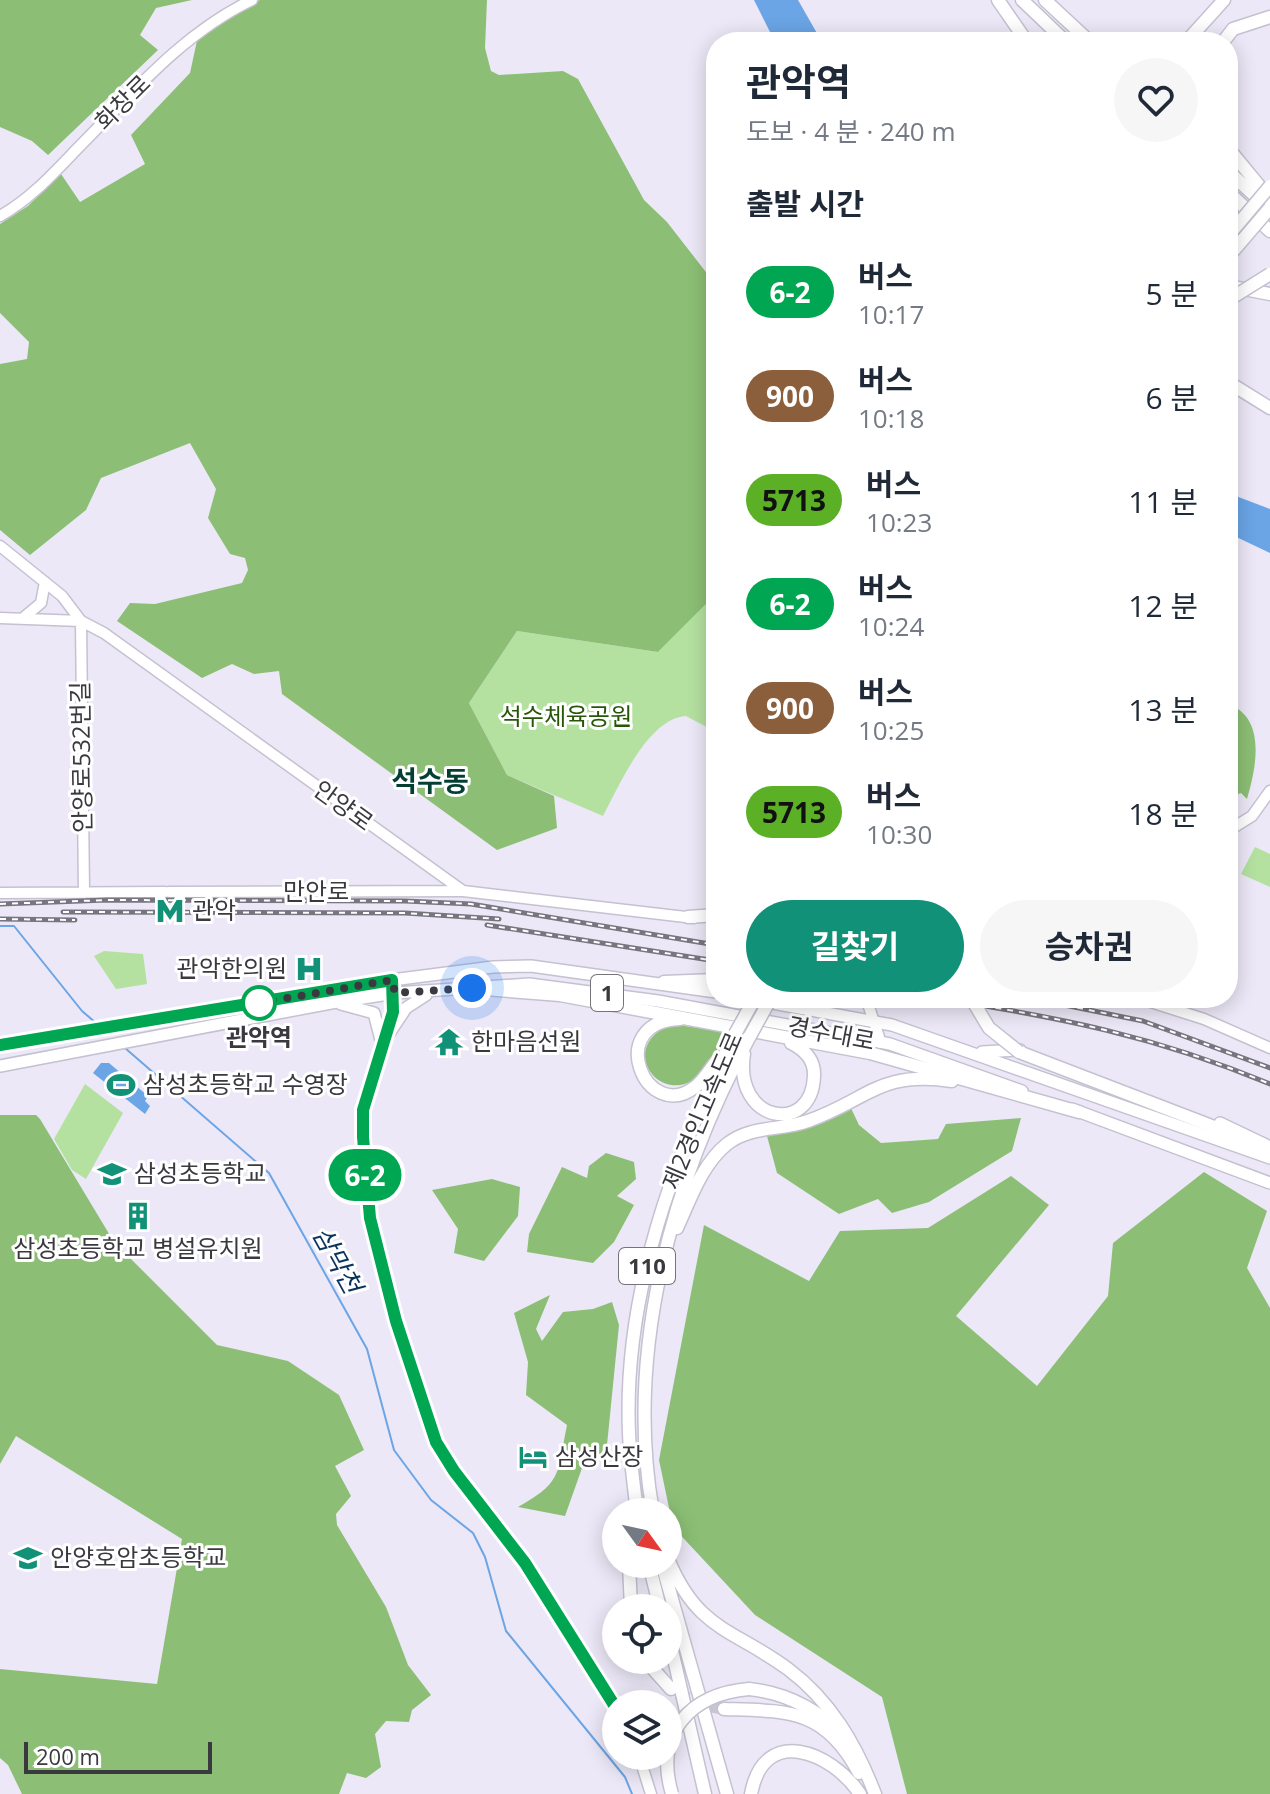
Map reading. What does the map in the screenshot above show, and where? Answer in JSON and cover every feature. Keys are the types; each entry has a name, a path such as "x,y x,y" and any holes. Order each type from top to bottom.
{"highway":[{"path":"998,0 1020,32"},
{"path":"1022,0 1056,32"},
{"path":"1045,0 1079,32"},
{"path":"1195,32 1224,0"},
{"path":"1231,32 1270,17"},
{"path":"1238,160 1270,199"},
{"path":"1238,180 1270,209 1238,246"},
{"path":"1238,224 1270,186"},
{"path":"1238,201 1270,231"},
{"path":"1238,290 1270,274"},
{"path":"1238,295 1270,294"},
{"path":"1238,388 1270,408"},
{"path":"688,917 706,916"},
{"path":"664,982 706,980"},
{"path":"472,988 560,995 870,1053 1079,1112"},
{"name":"제2경인고속도로","path":"636,1498 629,1433 630,1375 650,1255 680,1154 749,1008"},
{"name":"제2경인고속도로","path":"651,1498 648,1469 649,1366 664,1256 675,1211 706,1127 765,1008"},
{"path":"977,1008 995,1035 1019,1052 1217,1128 1270,1152"},
{"path":"693,1019 661,1023 641,1041 637,1056 639,1071 659,1091 676,1094 693,1089 735,1034"},
{"path":"750,1036 742,1068 746,1092 761,1110 780,1115 794,1111 807,1100 814,1071 806,1052 772,1035"},
{"path":"664,1256 706,1170 720,1150 739,1136 758,1129 809,1121 887,1083 932,1080 998,1090"},
{"path":"628,1498 629,1433"},
{"path":"666,1578 727,1794"},
{"path":"677,1578 682,1590 704,1616 787,1668 818,1696 854,1743 875,1794"},
{"path":"658,1674 671,1689"},
{"path":"677,1674 705,1794"},
{"path":"672,1794 667,1770 675,1731 685,1716 719,1693 749,1689 774,1692 809,1708 844,1738 862,1764"},
{"path":"724,1709 773,1709 817,1726 850,1756 868,1794"},
{"path":"751,1794 764,1766 779,1755 796,1751 816,1754 834,1764 860,1794"}],"main road":[{"name":"1","path":"0,1045 392,980 493,967 531,966 706,990"},
{"name":"경수대로","path":"0,1066 395,993 515,984 566,987 881,1043 937,1060 1270,1183"},
{"path":"382,1044 406,1008 416,999 435,991"},
{"path":"331,1003 374,1013 382,1044"},
{"name":"경수대로","path":"797,1008 874,1023 976,1052 1270,1152"},
{"path":"976,1052 1022,1049 1217,1122 1270,1152"}],"street":[{"name":"화창로","path":"0,216 41,185 186,41 218,16 252,0"},
{"path":"0,546 69,604 81,621"},
{"path":"23,618 41,603 45,582"},
{"name":"안양로","path":"0,618 81,621 115,641 463,891 706,920"},
{"name":"안양로532번길","path":"81,621 84,893"},
{"path":"1238,825 1252,816 1270,791"},
{"name":"만안로","path":"0,893 463,891"},
{"path":"392,980 395,993 363,1110 364,1163 370,1218 396,1321 436,1442 454,1471 525,1563 605,1690"},
{"path":"869,1008 881,1043"},
{"path":"1169,1008 1204,1019 1270,1048"},
{"path":"643,1770 651,1794"}],"green space":[{"path":"0,0 192,0 156,8 140,35 158,50 48,155 32,141 0,127"},
{"path":"260,0 487,0 485,48 491,71 499,75 563,71 578,79 644,200 667,222 706,272 706,604 658,652 517,631 469,703 507,775 554,796 557,828 497,850 282,694 279,671 254,674 232,664 202,678 117,621 130,603 155,604 242,583 248,570 245,558 230,554 208,518 216,489 190,443 101,478 86,510 30,555 0,530 0,364 27,359 29,342 0,313 0,224 28,206 61,174 80,202 145,164 131,135 190,73 198,36 233,11"},
{"name":"석수체육공원","path":"706,604 706,727 686,716 659,728 636,756 603,816 507,775 469,703 517,631 658,652"},
{"path":"1238,710 1249,720 1256,745 1247,799 1241,793 1238,794"},
{"path":"1255,847 1270,854 1270,887 1241,874"},
{"path":"104,951 143,954 147,984 116,989 94,956"},
{"path":"671,1024 726,1032 705,1069 695,1079 682,1085 658,1079 649,1070 645,1059 647,1047 655,1035"},
{"path":"85,1084 123,1113 86,1179 72,1170 54,1139"},
{"path":"849,1104 859,1125 881,1143 938,1139 946,1124 1021,1118 1012,1151 929,1202 892,1213 878,1199 839,1214 777,1173 767,1136 808,1128"},
{"path":"0,1115 36,1115 40,1119 114,1242 217,1345 288,1361 339,1395 364,1450 335,1466 351,1496 336,1514 337,1525 386,1607 408,1665 431,1695 412,1710 409,1722 386,1721 375,1734 381,1767 366,1778 347,1773 339,1794 22,1794 8,1765 0,1758 0,1669 157,1684 182,1539 16,1436 0,1464"},
{"path":"606,1153 634,1162 636,1179 617,1196 634,1205 614,1242 593,1263 527,1252 529,1234 562,1167 587,1178 589,1166"},
{"path":"1204,1172 1267,1211 1247,1268 1270,1308 1270,1794 907,1794 882,1697 755,1615 682,1537 682,1498 667,1498 659,1460 704,1225 809,1281 840,1231 928,1228 1011,1176 1049,1205 956,1316 1037,1386 1108,1296 1113,1243"},
{"path":"492,1179 520,1187 518,1216 484,1261 454,1253 458,1229 432,1190"},
{"path":"550,1295 536,1329 542,1341 563,1312 593,1309 612,1302 619,1325 606,1455 587,1454 565,1516 518,1507 543,1491 556,1475 567,1425 526,1395 528,1362 514,1313"}],"water":[{"path":"754,0 798,0 816,32 770,32"},
{"path":"1238,497 1270,509 1270,553 1238,538"},
{"name":"삼성초등학교 수영장","path":"101,1063 109,1063 148,1096 145,1101 150,1106 145,1114 93,1073"}],"waterway":[{"name":"삼막천","path":"0,926 14,926 82,1011 96,1023"},
{"name":"삼막천","path":"125,1048 269,1173 367,1349 394,1450 431,1500 473,1533 485,1557 506,1631 625,1777 632,1794"}],"tunnel":[{"path":"682,1695 724,1709"}],"railway":[{"path":"0,904 107,900 471,904 706,943"},
{"path":"63,912 405,913 499,919"},
{"path":"0,919 75,920"},
{"path":"487,925 706,959"},
{"path":"994,1008 1146,1041 1270,1084"},
{"path":"1079,1008 1143,1021 1270,1068"}],"bus line":[{"name":"6-2","path":"0,1045 392,980 395,993 393,1012 363,1110 363,1137 370,1218 396,1321 436,1442 454,1471 525,1563 605,1690"}],"place":[{"name":"관악","path":"170,911"},
{"name":"관악한의원","path":"309,969"},
{"name":"관악역","path":"259,1003"},
{"name":"한마음선원","path":"449,1042"},
{"name":"삼성초등학교 수영장","path":"121,1085"},
{"name":"삼성초등학교","path":"112,1174"},
{"name":"삼성초등학교 병설유치원","path":"138,1216"},
{"name":"삼성산장","path":"533,1457"},
{"name":"안양호암초등학교","path":"28,1558"}],"district":[{"name":"석수동","path":"430,781"}],"route":[{"path":"259,1003 392,980 395,993 472,988"}]}
